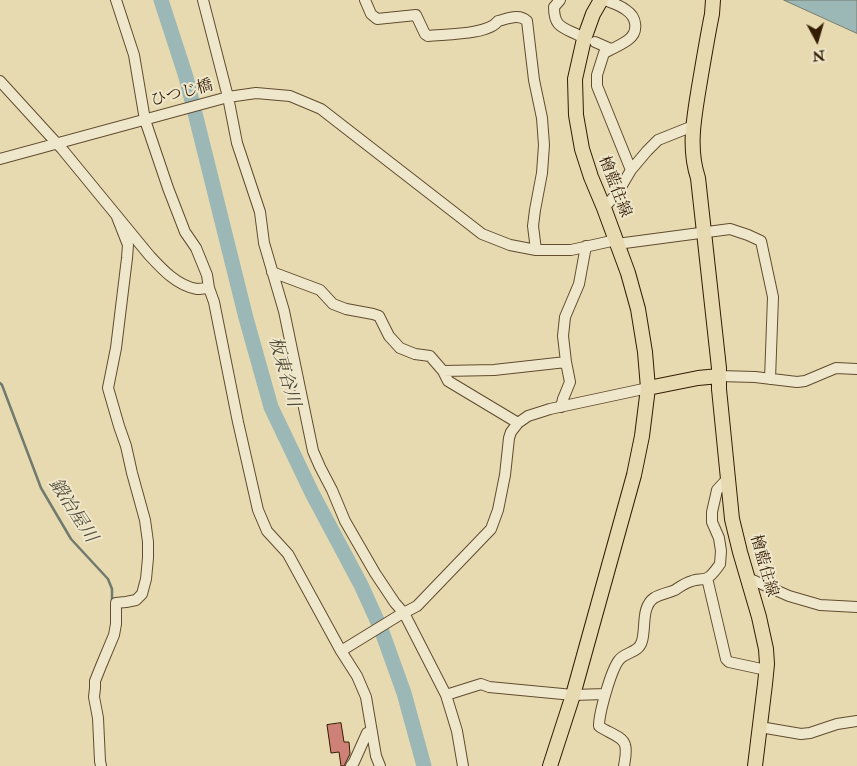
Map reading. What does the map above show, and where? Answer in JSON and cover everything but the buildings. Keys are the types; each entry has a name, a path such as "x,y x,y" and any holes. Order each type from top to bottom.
{"main road":[{"name":"檜藍住線","path":"550,766 573,695 634,475 642,436 648,388 645,352 638,309 628,273 582,149 576,115 576,79 584,39 593,14 603,0"},
{"name":"檜藍住線","path":"713,0 693,126 692,146 698,178 719,368 732,519 766,649 766,670 756,766"},
{"path":"648,388 698,378 719,376"}],"street":[{"path":"116,0 134,55 144,120 185,232 196,248 214,302 258,510 267,531 288,554 357,676 366,697 376,756 380,766"},
{"path":"203,0 228,97 237,143 260,212 264,243 284,311 313,451 345,521 395,603 446,695 457,731 463,766"},
{"path":"365,0 371,14 377,19 416,15 424,34 428,36 480,31 494,26 498,21 519,17 524,18 542,118 544,145 542,173 533,226 536,250"},
{"path":"560,0 554,7 554,17 558,25 578,34"},
{"path":"603,0 616,4 628,11 636,23 636,30 629,39 604,53 597,75 597,86 631,170"},
{"path":"595,42 611,49"},
{"path":"0,81 57,143 162,269 184,285 197,289 209,288"},
{"name":"ひつじ橋","path":"0,158 228,97 256,93 290,96 321,109 482,234 510,245 536,250 571,250 586,246 730,229 762,241 773,297 770,379"},
{"path":"604,208 618,192 631,170 658,140 693,126"},
{"path":"101,766 98,718 94,697 96,681 114,635 116,603 136,600 142,594 148,558 145,520 126,446 108,388 116,348 128,245 117,217"},
{"path":"561,407 570,382 563,336 565,317 579,284 586,246"},
{"path":"272,272 320,290 333,304 346,309 379,316 389,336 400,348 416,354 430,356 443,371 448,381 518,423"},
{"path":"443,371 494,370 566,362"},
{"path":"719,376 797,382 836,368 857,369"},
{"path":"344,650 416,606 491,529 498,510 505,475 509,438 518,423 528,416 550,409 648,388"},
{"path":"624,766 625,744 622,739 600,726 599,718 605,694 620,658 637,649 642,644 648,604 654,598 683,584 707,578 720,564 719,538 712,522 712,512 717,490 728,478"},
{"path":"707,578 726,659 729,662 766,670"},
{"path":"748,578 790,596 820,605 857,607"},
{"path":"446,695 481,684 489,687 573,695 605,694"},
{"path":"760,727 801,734 837,724 857,721"},
{"path":"351,766 367,733 372,732"}],"water":[{"path":"784,0 857,0 857,33"}],"waterway":[{"name":"板東谷川","path":"161,0 186,77 246,318 271,407 312,493 361,585 381,629 404,693 424,766"},
{"name":"鍛冶屋川","path":"0,383 41,488 71,539 108,579 112,589 112,602"}]}
